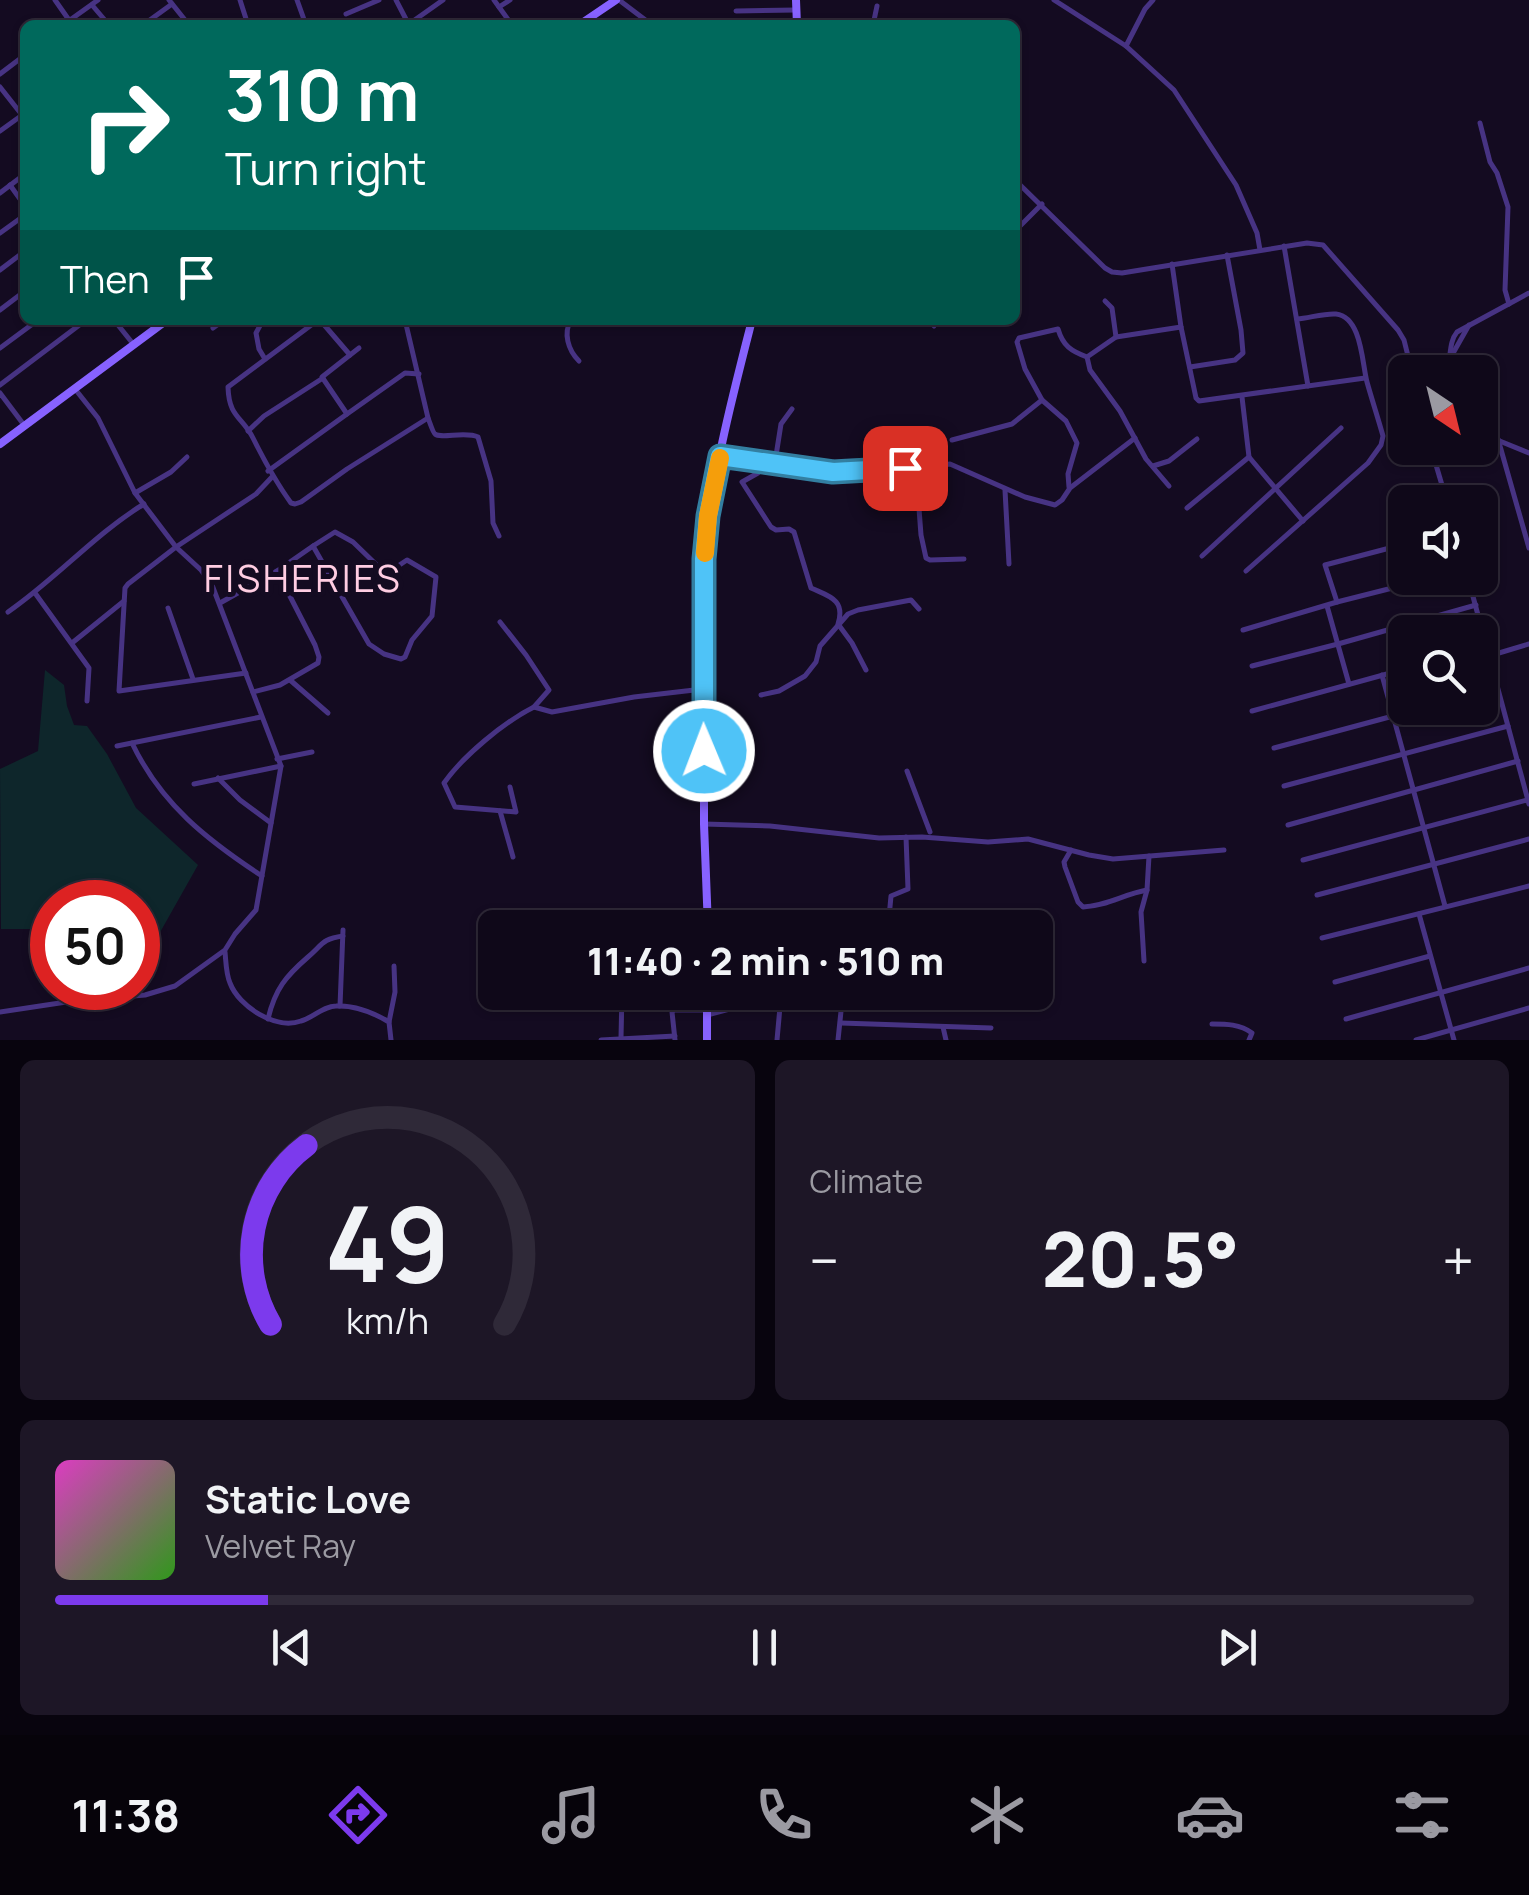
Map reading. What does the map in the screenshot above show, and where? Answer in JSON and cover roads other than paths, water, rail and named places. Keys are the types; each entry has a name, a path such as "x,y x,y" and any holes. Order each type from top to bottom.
{"main road":[{"path":"587,20 617,0"},
{"path":"796,0 797,20"},
{"path":"1,441 161,325"},
{"path":"707,910 705,545 720,456 751,325"},
{"path":"707,1012 707,1040"}],"street":[{"path":"346,14 378,0"},
{"path":"416,20 443,0"},
{"path":"494,0 508,18 505,20"},
{"path":"499,7 510,0"},
{"path":"617,0 645,20"},
{"path":"1054,0 1126,46 1174,90 1236,185 1260,250"},
{"path":"1126,46 1153,0"},
{"path":"70,20 95,2"},
{"path":"150,20 171,2"},
{"path":"874,20 877,6"},
{"path":"736,11 796,10"},
{"path":"0,74 20,58"},
{"path":"0,87 20,110"},
{"path":"1480,123 1508,207 1505,290 1509,304"},
{"path":"0,193 20,178"},
{"path":"1020,184 1099,262 1122,274 1313,242 1328,249 1398,330 1408,355"},
{"path":"10,185 20,199"},
{"path":"1020,226 1042,204"},
{"path":"1284,246 1308,387"},
{"path":"0,270 20,255"},
{"path":"1190,366 1236,360 1243,352 1227,255"},
{"path":"1172,264 1181,327 1196,398 1200,401 1366,378"},
{"path":"1451,355 1453,336 1529,292"},
{"path":"1106,301 1112,308 1116,337"},
{"path":"1246,571 1368,463 1383,436 1361,346 1350,321 1337,314 1297,319"},
{"path":"0,348 31,325"},
{"path":"0,385 80,325"},
{"path":"118,325 134,345"},
{"path":"213,328 217,325"},
{"path":"261,325 256,333 264,359"},
{"path":"312,325 228,388 234,414 291,503 298,504 428,418"},
{"path":"323,325 350,355"},
{"path":"406,325 428,418 438,436 473,434 478,438 491,481 493,523 499,536"},
{"path":"567,325 568,344 578,361"},
{"path":"1087,357 1116,337 1181,327"},
{"path":"1070,488 1068,474 1077,443 1066,422 1042,400 1025,369 1018,340 1058,329 1065,345 1087,357"},
{"path":"248,431 359,348"},
{"path":"1087,357 1090,370 1169,486"},
{"path":"246,672 119,691 128,584 256,494 270,474 347,414 405,373 419,374"},
{"path":"322,378 347,414"},
{"path":"0,1012 157,992 175,986 225,950 256,910 281,766 206,575 176,547 135,493 98,418 75,389"},
{"path":"0,394 24,425"},
{"path":"1242,397 1250,457 1303,521"},
{"path":"952,440 1012,424 1042,400"},
{"path":"774,462 781,424 792,409"},
{"path":"1202,556 1341,428"},
{"path":"720,456 833,472 950,464 1006,490 1055,505 1070,488 1135,438"},
{"path":"1152,466 1166,463 1197,439"},
{"path":"1498,439 1529,452"},
{"path":"1498,439 1529,548"},
{"path":"135,493 188,457"},
{"path":"1187,508 1250,457"},
{"path":"766,462 742,482 771,527 794,532 811,588 826,592 839,605 838,624 866,670"},
{"path":"916,468 926,558 964,559"},
{"path":"1006,490 1009,564"},
{"path":"8,612 144,504"},
{"path":"220,603 277,571 313,546 336,532 353,542 386,574 407,560 435,576 432,616 412,640 404,658 399,660 369,644 313,546"},
{"path":"1337,602 1325,565 1388,548"},
{"path":"253,692 280,686 318,663 319,658 277,571"},
{"path":"1243,630 1388,589"},
{"path":"35,593 89,668 87,702"},
{"path":"1473,595 1478,615"},
{"path":"762,695 779,691 805,676 816,662 820,646 848,614 913,600 920,609"},
{"path":"72,643 124,601"},
{"path":"1252,666 1476,605"},
{"path":"1326,606 1349,684"},
{"path":"168,608 193,679"},
{"path":"500,622 548,690 534,707 506,724 444,783 454,806 516,812 510,787"},
{"path":"1498,653 1529,644"},
{"path":"1252,711 1388,673"},
{"path":"1382,675 1388,697"},
{"path":"290,680 328,712"},
{"path":"534,707 552,712 703,689"},
{"path":"1303,860 1529,802 1498,690"},
{"path":"117,746 261,717"},
{"path":"1274,748 1388,717"},
{"path":"1396,725 1445,906"},
{"path":"1284,786 1508,726"},
{"path":"132,743 165,798 221,849 262,876"},
{"path":"277,759 312,752"},
{"path":"1288,825 1518,761"},
{"path":"194,784 281,766"},
{"path":"908,770 930,832"},
{"path":"218,778 271,823"},
{"path":"500,810 513,857"},
{"path":"704,824 770,826 880,838 988,842 1028,839 1112,859 1224,850"},
{"path":"890,910 891,896 908,889 906,838"},
{"path":"1317,894 1529,839"},
{"path":"1072,850 1064,862 1078,902 1084,907 1116,902 1146,890"},
{"path":"1144,961 1141,912 1149,856"},
{"path":"1322,938 1529,886"},
{"path":"1419,914 1454,1040"},
{"path":"268,1019 276,995 292,970 324,941 343,933 340,1006"},
{"path":"225,950 230,986 258,1015 296,1023 330,1006 340,1006 389,1022"},
{"path":"1335,982 1430,956"},
{"path":"392,1040 389,1022 394,966"},
{"path":"1346,1019 1529,968"},
{"path":"1416,1040 1529,1008"},
{"path":"620,1038 621,1010"},
{"path":"601,1040 675,1038 672,1012 716,1010"},
{"path":"777,1040 780,1010"},
{"path":"838,1040 841,1010"},
{"path":"841,1024 991,1028"},
{"path":"1212,1024 1247,1029 1252,1032 1249,1040"},
{"path":"943,1026 946,1040"}],"district":[{"name":"FISHERIES","path":"303,579"}]}
